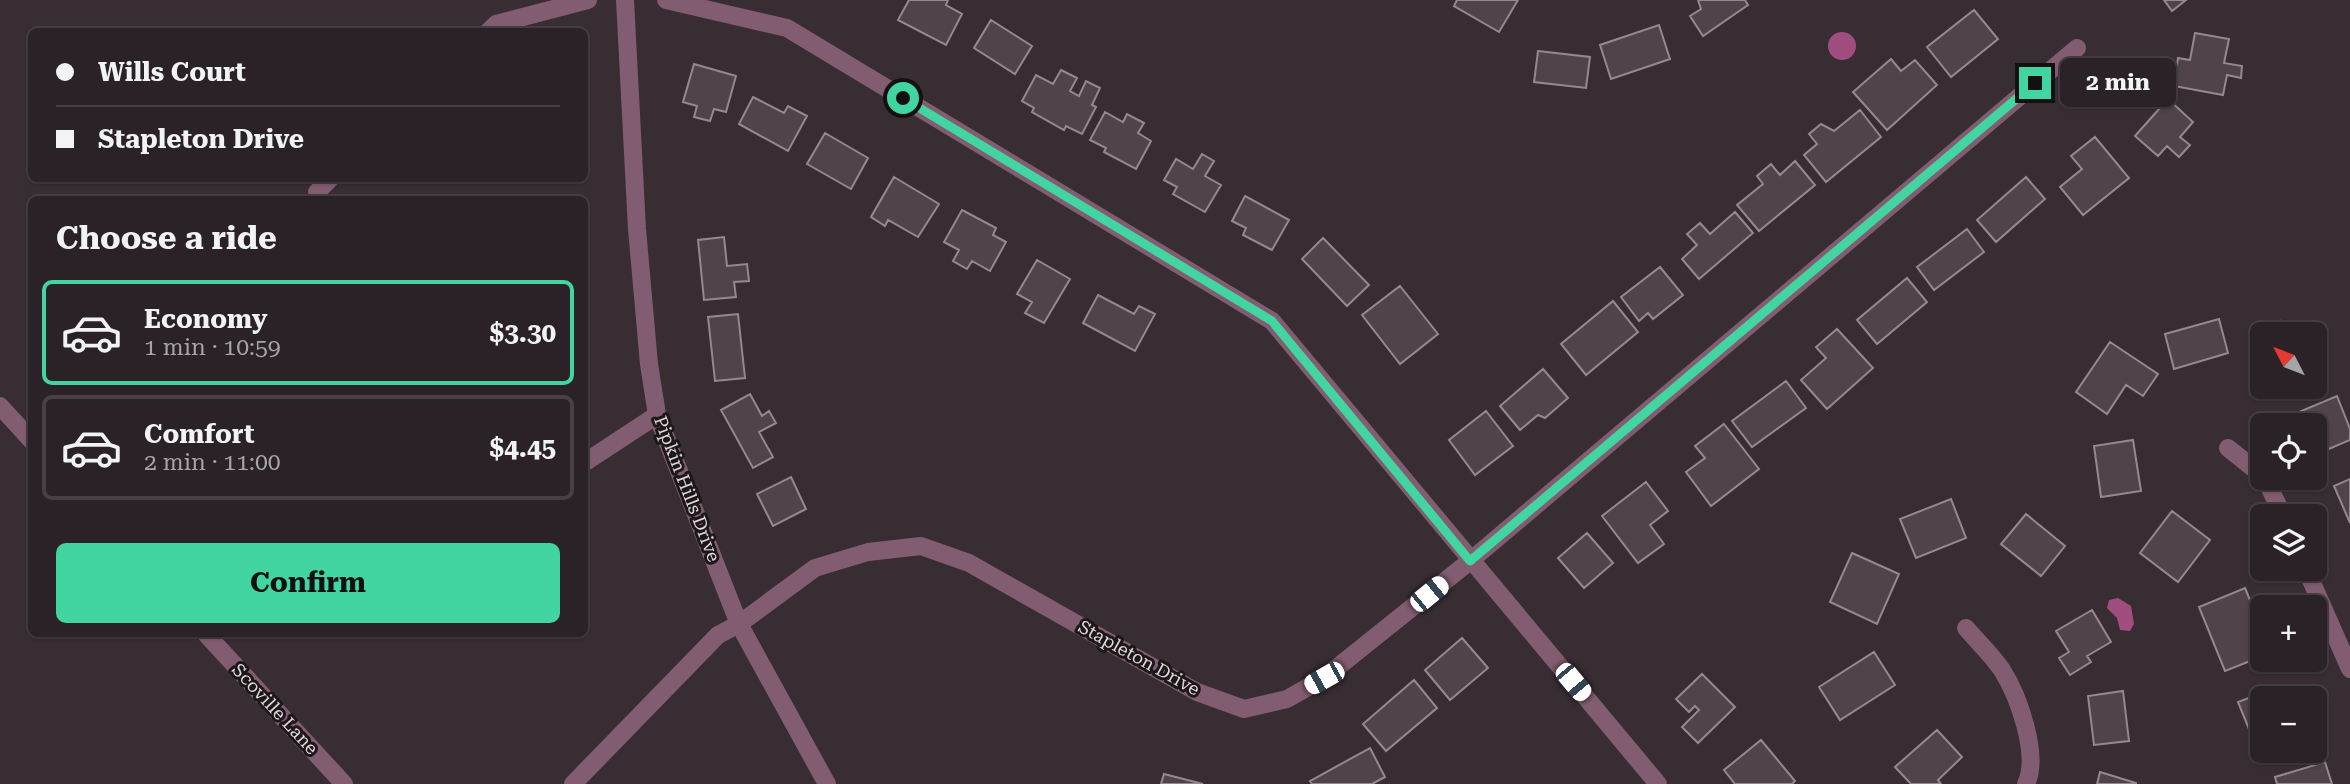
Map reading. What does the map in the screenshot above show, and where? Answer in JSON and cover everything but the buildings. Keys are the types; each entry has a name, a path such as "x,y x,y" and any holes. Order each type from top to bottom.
{"street":[{"path":"492,28 496,24 588,0"},
{"name":"Pipkin Hills Drive","path":"625,0 637,229 649,364 657,415 739,624 827,784"},
{"path":"666,0 787,28 1272,321 1658,784"},
{"name":"Stapleton Drive","path":"573,784 718,635 739,624 815,568 868,552 921,546 969,563 1198,692 1244,709 1287,699 1324,678 1470,561 2077,48"},
{"path":"317,192 327,182"},
{"path":"0,406 28,437"},
{"path":"588,460 657,415"},
{"path":"2228,448 2250,466"},
{"path":"2311,581 2350,669"},
{"path":"1966,628 2002,670 2019,706 2029,740 2026,784"},
{"name":"Scoville Lane","path":"209,637 344,784"}],"shaded area":[{"path":"1842,32 1852,36 1856,46 1852,56 1842,60 1832,56 1828,46 1832,36"},
{"path":"2118,598 2131,606 2134,624 2130,631 2120,630 2117,618 2107,608 2109,600"}],"route":[{"path":"903,98 1272,321 1470,561 2035,83"}]}
